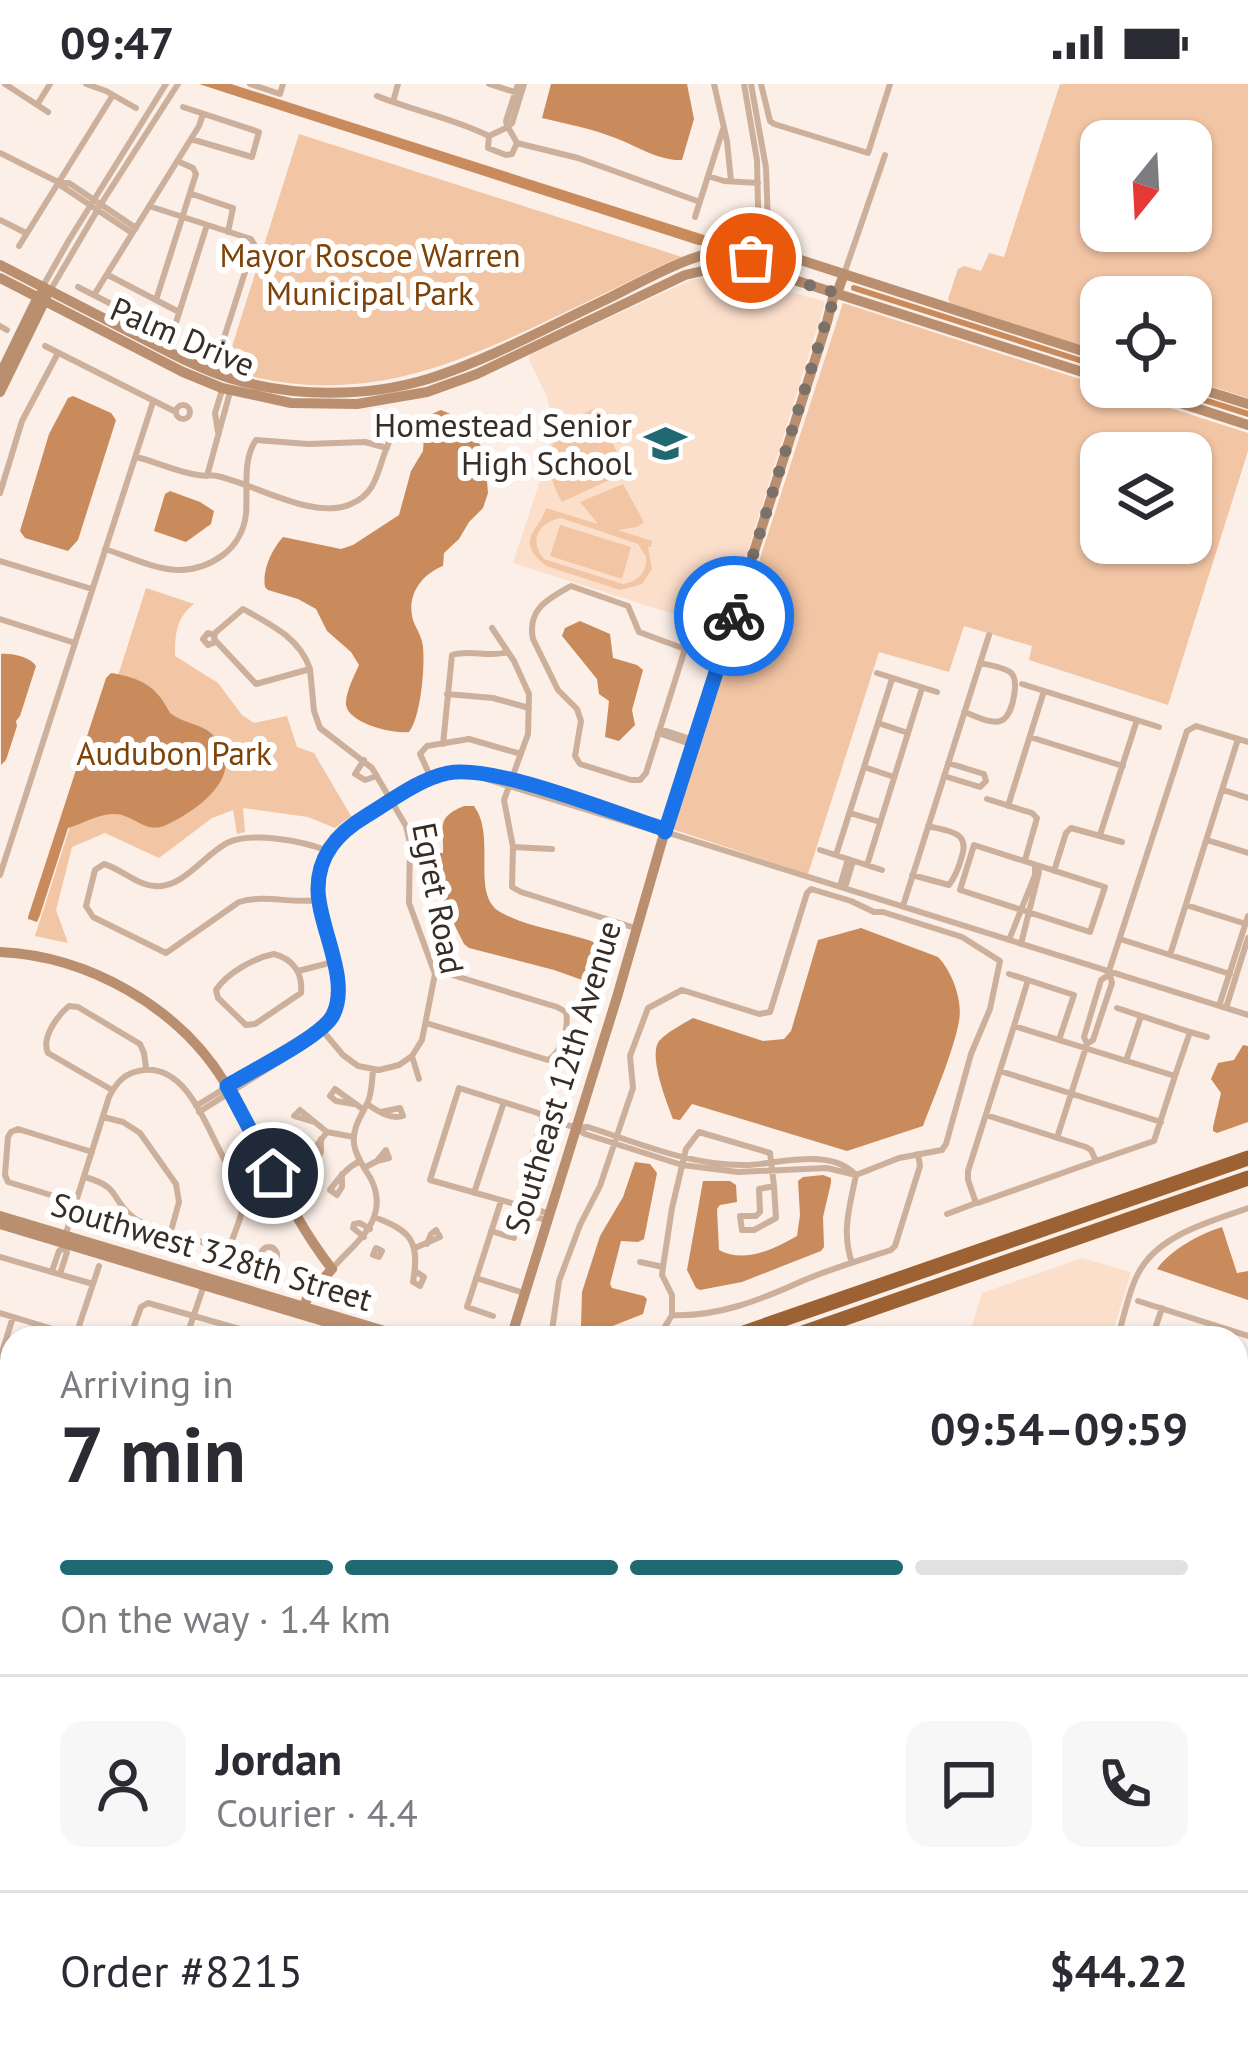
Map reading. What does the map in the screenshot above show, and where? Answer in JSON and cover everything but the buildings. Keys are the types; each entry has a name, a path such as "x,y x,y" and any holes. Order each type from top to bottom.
{"highway":[{"path":"763,1326 1248,1157"},
{"path":"822,1326 1248,1178"}],"street":[{"path":"4,84 48,112"},
{"path":"37,105 50,84"},
{"path":"86,84 136,108"},
{"path":"0,374 166,84"},
{"path":"95,205 178,84"},
{"path":"250,84 280,94 283,84"},
{"path":"393,102 398,84"},
{"path":"489,84 520,89 506,121 517,143 578,158 700,202"},
{"path":"714,84 731,182"},
{"path":"748,84 762,251"},
{"path":"748,84 766,168 762,251 751,261 760,270"},
{"path":"761,84 774,124 868,153 890,84"},
{"path":"19,246 113,94"},
{"path":"377,96 489,136"},
{"path":"183,107 259,132 252,158 191,139"},
{"path":"94,295 203,114"},
{"path":"489,136 508,127"},
{"path":"695,218 724,128"},
{"path":"489,136 488,148 506,155 512,154 517,143"},
{"path":"0,153 69,183 134,230"},
{"path":"844,274 885,155"},
{"path":"156,300 195,170 177,161"},
{"path":"708,176 759,184"},
{"path":"190,193 233,208 228,232"},
{"path":"149,206 251,239 254,244 222,377 219,435 207,476"},
{"path":"0,220 26,233"},
{"path":"78,287 172,335 207,225"},
{"name":"Palm Drive","path":"0,278 222,377 291,403 334,405 427,392 477,374 709,261 748,249 762,251"},
{"path":"762,251 1080,350"},
{"name":"Palm Drive","path":"709,261 760,270 1080,371"},
{"name":"Palm Drive","path":"0,265 152,358 222,377"},
{"path":"107,274 179,312"},
{"name":"Southeast 12th Avenue","path":"515,1326 665,832 844,274"},
{"path":"0,392 44,294"},
{"path":"44,346 153,402 176,412 184,405 190,414 204,419"},
{"path":"0,493 22,421 58,353"},
{"path":"1212,393 1248,404"},
{"path":"0,875 153,402"},
{"path":"1197,408 1248,424"},
{"path":"135,456 324,508 348,506 365,496 379,476 394,417"},
{"path":"105,549 181,572 204,567 226,552 242,531 250,448 256,440 365,442 387,448"},
{"path":"0,561 92,590"},
{"path":"571,586 628,606 639,632 685,649 659,732 640,780 580,764 575,756 580,735 577,709 558,690 530,631 543,602 571,586"},
{"path":"243,609 281,630 305,653 310,669 256,684 215,639 243,609"},
{"path":"0,619 76,643"},
{"path":"492,628 526,685 529,708 528,734 504,802 513,847 513,889 635,928"},
{"path":"903,906 989,635"},
{"path":"443,744 452,655 508,652"},
{"path":"964,712 1001,721 1016,686 1010,672 980,663"},
{"name":"Egret Road","path":"310,669 320,728 364,760 406,826 409,903 435,974 420,1045 412,1056"},
{"path":"878,673 938,692"},
{"path":"836,855 892,679"},
{"path":"1022,684 1159,727"},
{"path":"867,865 922,688"},
{"path":"1008,806 1044,691"},
{"path":"447,694 493,698 529,708"},
{"path":"1100,835 1137,721"},
{"path":"878,723 908,733"},
{"path":"1058,1138 1101,980 1109,974 1190,727 1248,742"},
{"path":"659,732 694,742"},
{"path":"1030,736 1123,766"},
{"path":"1170,955 1238,739"},
{"path":"431,778 421,751 428,746 473,740 522,754"},
{"path":"364,760 355,774 364,780 377,776"},
{"path":"944,776 980,787 986,781 984,774 948,763"},
{"path":"864,767 894,777"},
{"path":"198,1109 315,1039 333,1016 339,999 319,900 319,875 328,851 346,828 431,778 450,772 478,773 661,828 1248,1015"},
{"path":"1223,790 1248,798"},
{"path":"987,799 1036,818 1024,861"},
{"path":"850,813 880,822"},
{"path":"912,875 949,885 954,880 965,846 962,838 928,826"},
{"path":"1054,871 1071,828 1122,842"},
{"path":"319,900 238,902 166,953 93,917 86,901 99,865 157,886 174,882 226,844 242,838 294,842 328,851"},
{"path":"1207,840 1248,853"},
{"path":"974,845 1024,861 1105,887 1090,932 960,890 974,845"},
{"path":"513,847 552,849"},
{"path":"820,850 882,870"},
{"path":"842,887 851,860"},
{"path":"1009,940 1039,867"},
{"path":"1021,944 1033,887"},
{"path":"548,1217 527,1215 517,1204 430,1180 459,1088 538,1113 585,1134 615,1140 683,1161 738,1172 827,1168 856,1175 899,1158 942,1150 990,1009 1000,961 962,937 809,891 770,1012 759,1014 682,989 648,1007 630,1056 633,1088 615,1140 600,1186 559,1281 553,1326"},
{"path":"866,910 870,896"},
{"path":"1186,904 1247,920 1241,962 1230,974 1222,1007"},
{"path":"1222,1007 1248,938"},
{"path":"1120,939 1230,974"},
{"path":"0,952 59,962 104,978 155,1008 187,1036 229,1089 293,1212 332,1269"},
{"path":"269,954 286,958 298,971 302,989 298,997 251,1026 238,1020 216,994 224,980 269,954"},
{"path":"298,971 333,962"},
{"path":"426,1023 548,1060 559,1048 568,1018 564,1011 449,974 435,974"},
{"path":"1009,974 1074,995 1059,1040"},
{"path":"1086,1046 1098,1026 1112,982 1109,974"},
{"path":"976,1203 968,1171 1028,980"},
{"path":"112,1090 45,1048 69,1006 79,1007 133,1039 145,1053 146,1070"},
{"path":"1117,1008 1207,1037"},
{"path":"1126,1061 1141,1016"},
{"path":"1088,1023 1098,1026"},
{"path":"1014,1026 1175,1076"},
{"path":"322,1030 350,1061 373,1070 393,1068 412,1056 418,1079"},
{"path":"947,1214 1154,1141 1190,1032"},
{"path":"56,1273 67,1252 64,1242 112,1090 126,1075 146,1070 180,1084 198,1109 242,1198 229,1249"},
{"path":"302,1311 309,1294 365,1235 374,1217 375,1190 354,1137 373,1070"},
{"path":"1000,1070 1161,1122"},
{"path":"474,1193 504,1102"},
{"path":"354,1104 381,1112"},
{"path":"986,1115 1086,1147 1096,1161"},
{"path":"103,1117 140,1133 176,1184 179,1202 171,1231"},
{"path":"517,1204 543,1118"},
{"path":"314,1122 324,1136 354,1137"},
{"path":"76,1203 8,1182 11,1132 18,1130 92,1152"},
{"path":"665,1326 672,1315 672,1295 663,1268 686,1149 699,1132 770,1153 774,1186 776,1218 754,1230 742,1230 740,1216 760,1212 759,1189 774,1186"},
{"path":"672,1315 691,1316 778,1294 890,1250 920,1166 918,1154"},
{"path":"342,1174 377,1161"},
{"path":"852,1263 845,1222 856,1175"},
{"path":"85,1177 110,1187 137,1221 261,1257"},
{"path":"493,1316 467,1307 501,1202"},
{"path":"1122,1326 1147,1260 1194,1228 1248,1208"},
{"path":"374,1217 403,1229 415,1247 415,1271"},
{"name":"Southwest 328th Street","path":"0,1220 361,1326"},
{"path":"491,1231 514,1238"},
{"path":"365,1235 374,1250"},
{"path":"415,1247 427,1244"},
{"path":"0,1256 93,1284"},
{"path":"640,1262 663,1268"},
{"path":"79,1326 98,1266"},
{"path":"476,1278 525,1293"},
{"path":"190,1326 205,1282"},
{"path":"1138,1301 1216,1326"},
{"path":"134,1326 141,1307 152,1304 222,1326"},
{"path":"1156,1326 1162,1309"},
{"name":"Southwest 328th Street","path":"302,1311 345,1326"},
{"path":"0,1313 41,1326"},
{"path":"10,1326 13,1317"}],"shaded area":[{"path":"199,84 231,84 704,235 707,240 698,245"},
{"path":"551,84 687,84 694,119 682,160 542,118"},
{"name":"Homestead Senior High School","path":"728,275 825,303 723,630 513,563 553,428 547,397 529,360 531,354 691,280"},
{"path":"73,396 111,413 116,420 78,540 68,551 25,538 20,531 49,434"},
{"path":"441,410 455,416 481,446 488,493 483,508 444,553 443,566 428,574 414,594 411,611 423,647 421,691 409,732 393,731 363,722 349,712 347,696 359,665 327,631 316,609 268,590 265,573 283,537 341,549 399,515 411,471 423,451 425,423"},
{"path":"170,491 214,511 211,524 186,542 154,531"},
{"path":"580,621 610,634 613,658 643,670 632,710 635,725 619,741 605,737 609,701 599,694 597,679 562,636 565,628"},
{"path":"1,654 20,656 36,666 1,765"},
{"path":"111,673 144,683 170,713 212,734 223,748 223,776 205,800 166,825 145,826 113,814 68,828 37,922 28,917"},
{"path":"464,806 474,806 484,833 491,904 523,922 599,944 603,952 595,978 585,981 464,944 443,902 440,853 445,819"},
{"path":"861,928 938,957 955,987 960,1013 956,1033 923,1126 847,1151 692,1104 680,1120 673,1119 657,1068 659,1041 693,1018 763,1041 784,1039 791,1031 818,940"},
{"path":"1243,1045 1248,1046 1248,1122 1217,1133 1213,1127 1221,1093 1211,1079 1218,1063 1234,1060"},
{"path":"635,1162 650,1164 657,1173 644,1239 621,1241 610,1284 644,1296 643,1314 613,1326 581,1326 582,1292 600,1236 623,1197"},
{"path":"823,1175 831,1183 821,1251 742,1282 696,1288 687,1270 703,1181 736,1185 737,1202 717,1209 719,1250 738,1256 769,1250 797,1236 798,1181"},
{"path":"1222,1227 1237,1273 1248,1271 1248,1300 1157,1269 1186,1244"},
{"path":"1082,1258 1131,1272 1115,1326 972,1326 982,1293"}],"green space":[{"path":"1060,84 1248,84 1248,398 1212,387 1212,276 1080,276 1080,345 950,303 958,269 981,271 989,253 1004,257"},
{"name":"Mayor Roscoe Warren Municipal Park","path":"299,134 682,257 520,334 428,370 381,381 332,385 280,382 225,369"},
{"path":"843,303 1080,379 1080,408 1170,408 1248,433 1248,451 1168,705 1029,660 1032,646 964,626 949,672 879,652 808,874 672,829"},
{"path":"595,408 627,472 562,502 550,469 555,434"},
{"path":"623,484 644,522 618,530 652,541 648,547 652,569 642,584 620,590 546,566 536,557 531,535 546,508 598,524 580,502","holes":["561,518 638,544 646,557 645,568 637,579 623,584 544,559 537,539 542,528"]},
{"path":"560,525 631,547 622,579 550,556"},
{"name":"Audubon Park","path":"146,588 194,604 178,627 175,656 218,683 254,723 287,716 297,747 314,753 351,816 335,828 308,817 243,808 245,832 237,834 233,810 212,818 159,858 105,833 72,847 56,910 68,943 35,936"}],"waterway":[{"path":"854,288 1080,360"},
{"path":"1212,403 1248,414"}],"way so far":[{"path":"734,616 837,293 760,271 751,258"}],"place":[{"name":"Homestead Senior High School","path":"666,443"}],"route":[{"path":"273,1173 227,1086 322,1030 335,1010 339,986 318,885 325,857 338,837 421,783 450,772 484,773 665,832 734,616"}]}
